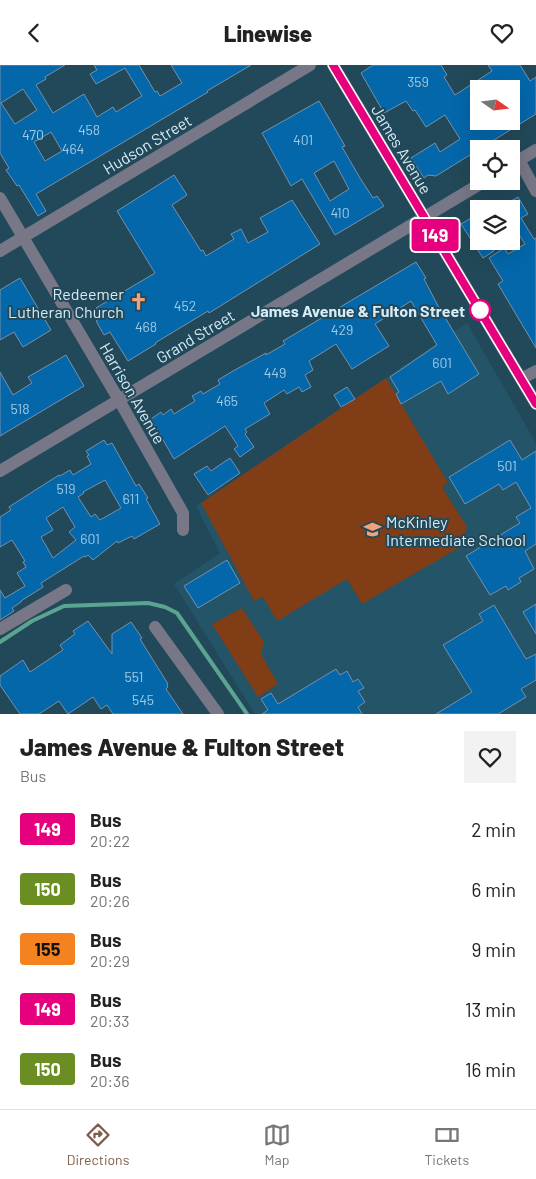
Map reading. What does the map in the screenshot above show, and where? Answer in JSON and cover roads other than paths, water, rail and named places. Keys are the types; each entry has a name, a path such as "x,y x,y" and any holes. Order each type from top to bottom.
{"street":[{"name":"Hudson Street","path":"0,251 310,65"},
{"name":"James Avenue","path":"333,65 536,404"},
{"path":"520,160 536,150"},
{"path":"520,170 536,191"},
{"name":"Grand Street","path":"0,471 470,189"},
{"name":"Harrison Avenue","path":"0,198 183,513 183,530"},
{"path":"521,379 536,371"},
{"path":"0,629 66,590"},
{"path":"155,627 218,714"}],"waterway":[{"path":"0,642 32,621 64,606 148,603 165,607 177,613 247,714"}],"place":[{"name":"Redeemer Lutheran Church","path":"138,302"},
{"name":"James Avenue & Fulton Street","path":"480,310"},
{"name":"McKinley Intermediate School","path":"372,530"}]}
